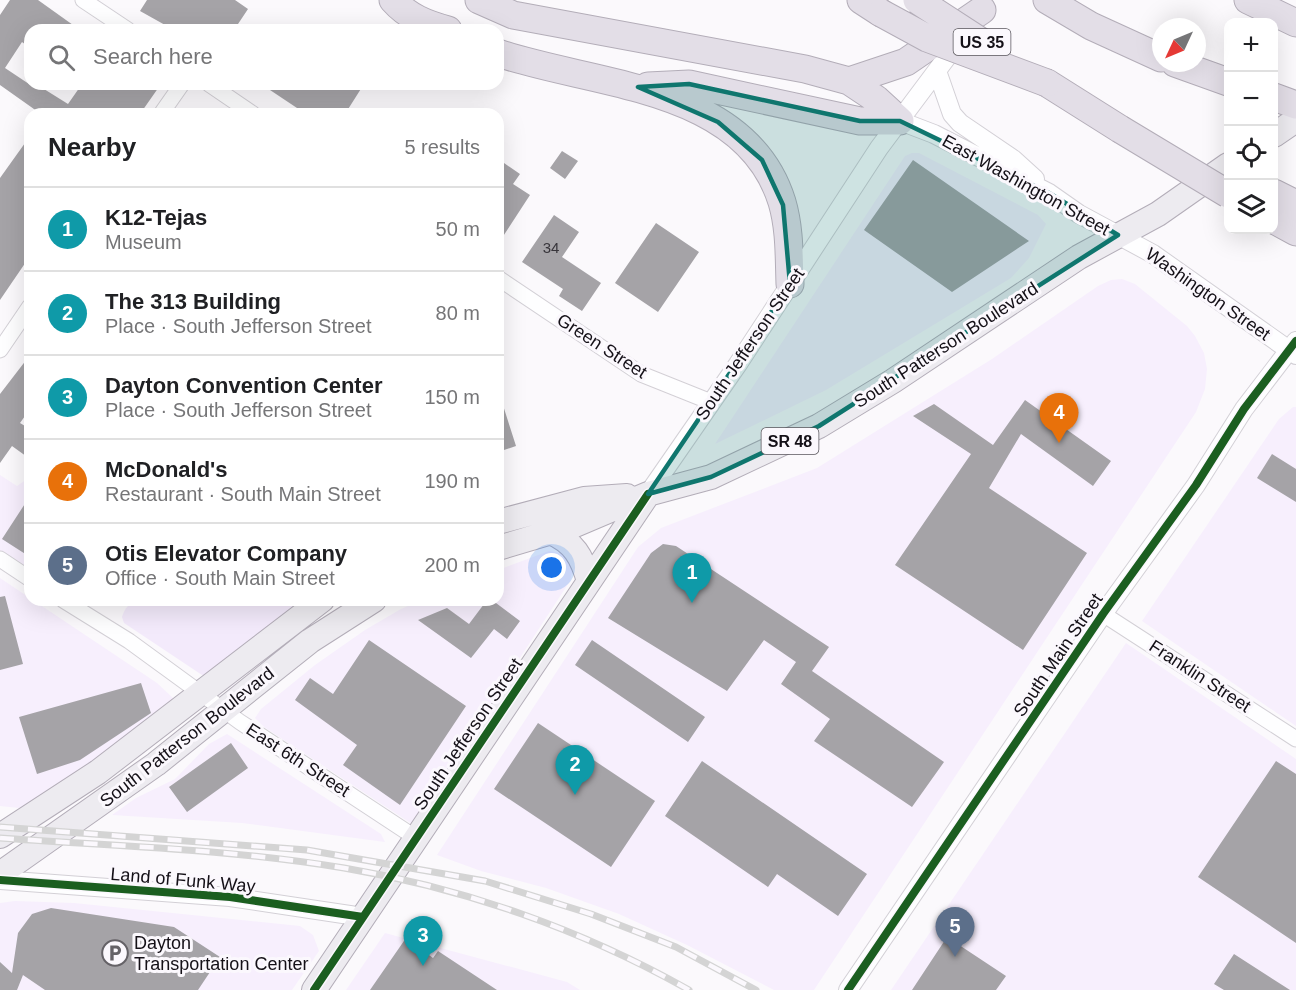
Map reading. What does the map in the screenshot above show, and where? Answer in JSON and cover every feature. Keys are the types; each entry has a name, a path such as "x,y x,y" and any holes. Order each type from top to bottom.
{"highway":[{"path":"393,0 404,12 426,24"},
{"path":"424,0 444,24"},
{"path":"479,0 513,15 805,69 849,81 876,99 900,121"},
{"name":"US 35","path":"916,0 1224,192"},
{"path":"1047,0 1091,26 1152,54"},
{"path":"1248,0 1296,23"},
{"path":"849,81 906,62 985,5"},
{"path":"871,7 927,38 1047,83"},
{"path":"504,55 638,87 718,122 739,136 762,160 775,183 783,205 790,284"},
{"path":"1200,72 1224,81"},
{"path":"638,87 689,84 860,121 900,121"},
{"path":"1278,98 1296,105"},
{"path":"1120,129 1224,171"},
{"path":"1278,195 1296,204"},
{"path":"1278,222 1296,232"}],"main road":[{"path":"1278,132 1296,120"},
{"name":"South Patterson Boulevard","path":"504,546 550,532 648,494 711,477 819,426 893,381 1079,257 1158,214 1224,168"},
{"name":"South Patterson Boulevard","path":"504,520 584,499 648,494"},
{"name":"South Jefferson Street","path":"314,990 648,494"},
{"path":"550,532 573,546 581,556 589,581"},
{"name":"South Patterson Boulevard","path":"0,836 98,772 314,606"},
{"name":"South Patterson Boulevard","path":"0,874 156,764 310,641 365,606"}],"street":[{"path":"83,0 119,24"},
{"name":"South Jefferson Street","path":"648,494 900,121 985,5"},
{"path":"937,71 952,114 960,123 1013,159 1049,193"},
{"path":"165,108 178,90"},
{"path":"218,90 244,108"},
{"name":"East Washington Street","path":"900,121 934,134 1049,193 1118,235"},
{"name":"Washington Street","path":"1118,235 1165,261 1294,349"},
{"name":"Green Street","path":"504,282 641,374 711,402"},
{"path":"0,350 24,315"},
{"name":"South Main Street","path":"848,990 1103,614 1196,485 1244,409 1294,349"},
{"path":"0,559 24,575"},
{"name":"East 6th Street","path":"73,606 129,641 224,711 416,838"},
{"name":"Franklin Street","path":"1103,614 1296,740"},
{"name":"Land of Funk Way","path":"0,880 230,897 363,916"}],"highlighted area":[{"path":"689,84 860,121 900,121 1049,193 1118,235 819,426 711,477 648,494 790,284 783,205 762,160 718,122 638,87"}],"shaded area":[{"path":"919,153 1038,215 1046,224 1029,258 1011,278 826,390 715,444 905,156"},
{"path":"1122,279 1135,284 1187,326 1195,336 1204,353 1207,369 1205,389 1196,412 814,990 774,990 687,945 619,914 546,888 481,871 437,855 638,547 661,528 817,468 992,359 1098,286 1111,280"},
{"path":"1296,407 1296,726 1142,621 1279,419"},
{"path":"0,475 17,486 24,481 24,567 0,551"},
{"path":"549,551 566,554 573,568 570,581 412,824 264,727 255,718 261,709 315,665 365,630 401,609 408,606 504,606 504,568"},
{"path":"0,578 24,594 24,606 42,606 157,683 173,698 173,703 29,809 0,806"},
{"path":"299,606 208,676 202,675 124,623 122,617 127,607"},
{"path":"1126,643 1296,759 1296,990 891,990"},
{"path":"227,734 381,834 385,842 242,823 112,815 136,798 175,779 209,744"},
{"path":"15,901 74,903 300,926 313,935 319,951 292,990 0,990 0,903"},
{"path":"385,933 567,982 580,990 346,990"}],"building":[{"path":"10,0 38,0 72,24 24,24 24,44 22,42 5,68 24,81 24,90 46,90 68,104 78,90 157,90 144,108 33,108 0,85 0,15"},
{"path":"147,0 235,0 248,9 238,24 163,24 140,11"},
{"path":"270,90 360,90 349,108 297,108"},
{"path":"24,144 24,265 0,300 0,178"},
{"path":"562,151 578,161 565,179 550,168"},
{"path":"913,160 1029,241 952,292 864,230"},
{"path":"504,163 520,174 513,184 530,195 504,235"},
{"path":"554,215 579,232 562,257 601,283 582,311 559,296 563,289 522,262"},
{"path":"656,223 699,252 658,312 615,283"},
{"path":"24,363 24,417 20,423 24,425 24,455 12,446 0,463 0,394"},
{"path":"1025,400 1111,461 1093,486 1021,434 989,488 1087,553 1023,650 895,565 971,454 913,416 934,404 993,445"},
{"path":"504,408 516,446 504,450"},
{"path":"1272,454 1296,469 1296,502 1257,478"},
{"path":"24,505 24,553 2,539"},
{"path":"663,544 676,546 829,647 812,671 944,762 912,807 814,741 830,719 781,684 796,662 764,640 727,691 608,618 651,553"},
{"path":"5,596 23,664 0,670 0,597"},
{"path":"482,606 500,606 520,621 507,639 494,629 471,658 418,620 447,608 469,624"},
{"path":"369,640 466,706 400,805 343,765 357,745 295,700 310,678 333,694"},
{"path":"592,640 705,717 688,742 575,665"},
{"path":"141,683 151,713 80,760 37,774 19,717"},
{"path":"538,723 655,801 611,867 494,789"},
{"path":"231,743 248,768 187,812 169,787"},
{"path":"702,761 867,874 838,916 777,874 768,887 665,816"},
{"path":"1276,761 1296,774 1296,943 1198,877"},
{"name":"Dayton Transportation Center","path":"51,908 174,927 220,957 198,990 45,990 23,975 17,990 0,990 0,962 12,973 18,933 32,914"},
{"path":"947,937 1006,976 996,990 912,990"},
{"path":"406,938 433,958 438,951 497,990 370,990"},
{"path":"1234,954 1290,990 1224,990 1214,984"}],"railway":[{"path":"0,827 307,850 485,881 591,914 676,947 756,990"},
{"path":"0,838 259,856 389,877 478,900 565,930 649,968 689,990"}],"cycle path":[{"path":"848,990 1103,614 1196,485 1244,409 1296,341"},
{"path":"314,990 648,494"},
{"path":"0,880 230,897 363,917"}],"place":[{"name":"McDonald's","path":"1059,443"},
{"name":"K12-Tejas","path":"692,603"},
{"name":"The 313 Building","path":"575,795"},
{"name":"Dayton Transportation Center","path":"115,953"},
{"name":"Otis Elevator Company","path":"955,957"},
{"name":"Dayton Convention Center","path":"423,966"}]}
